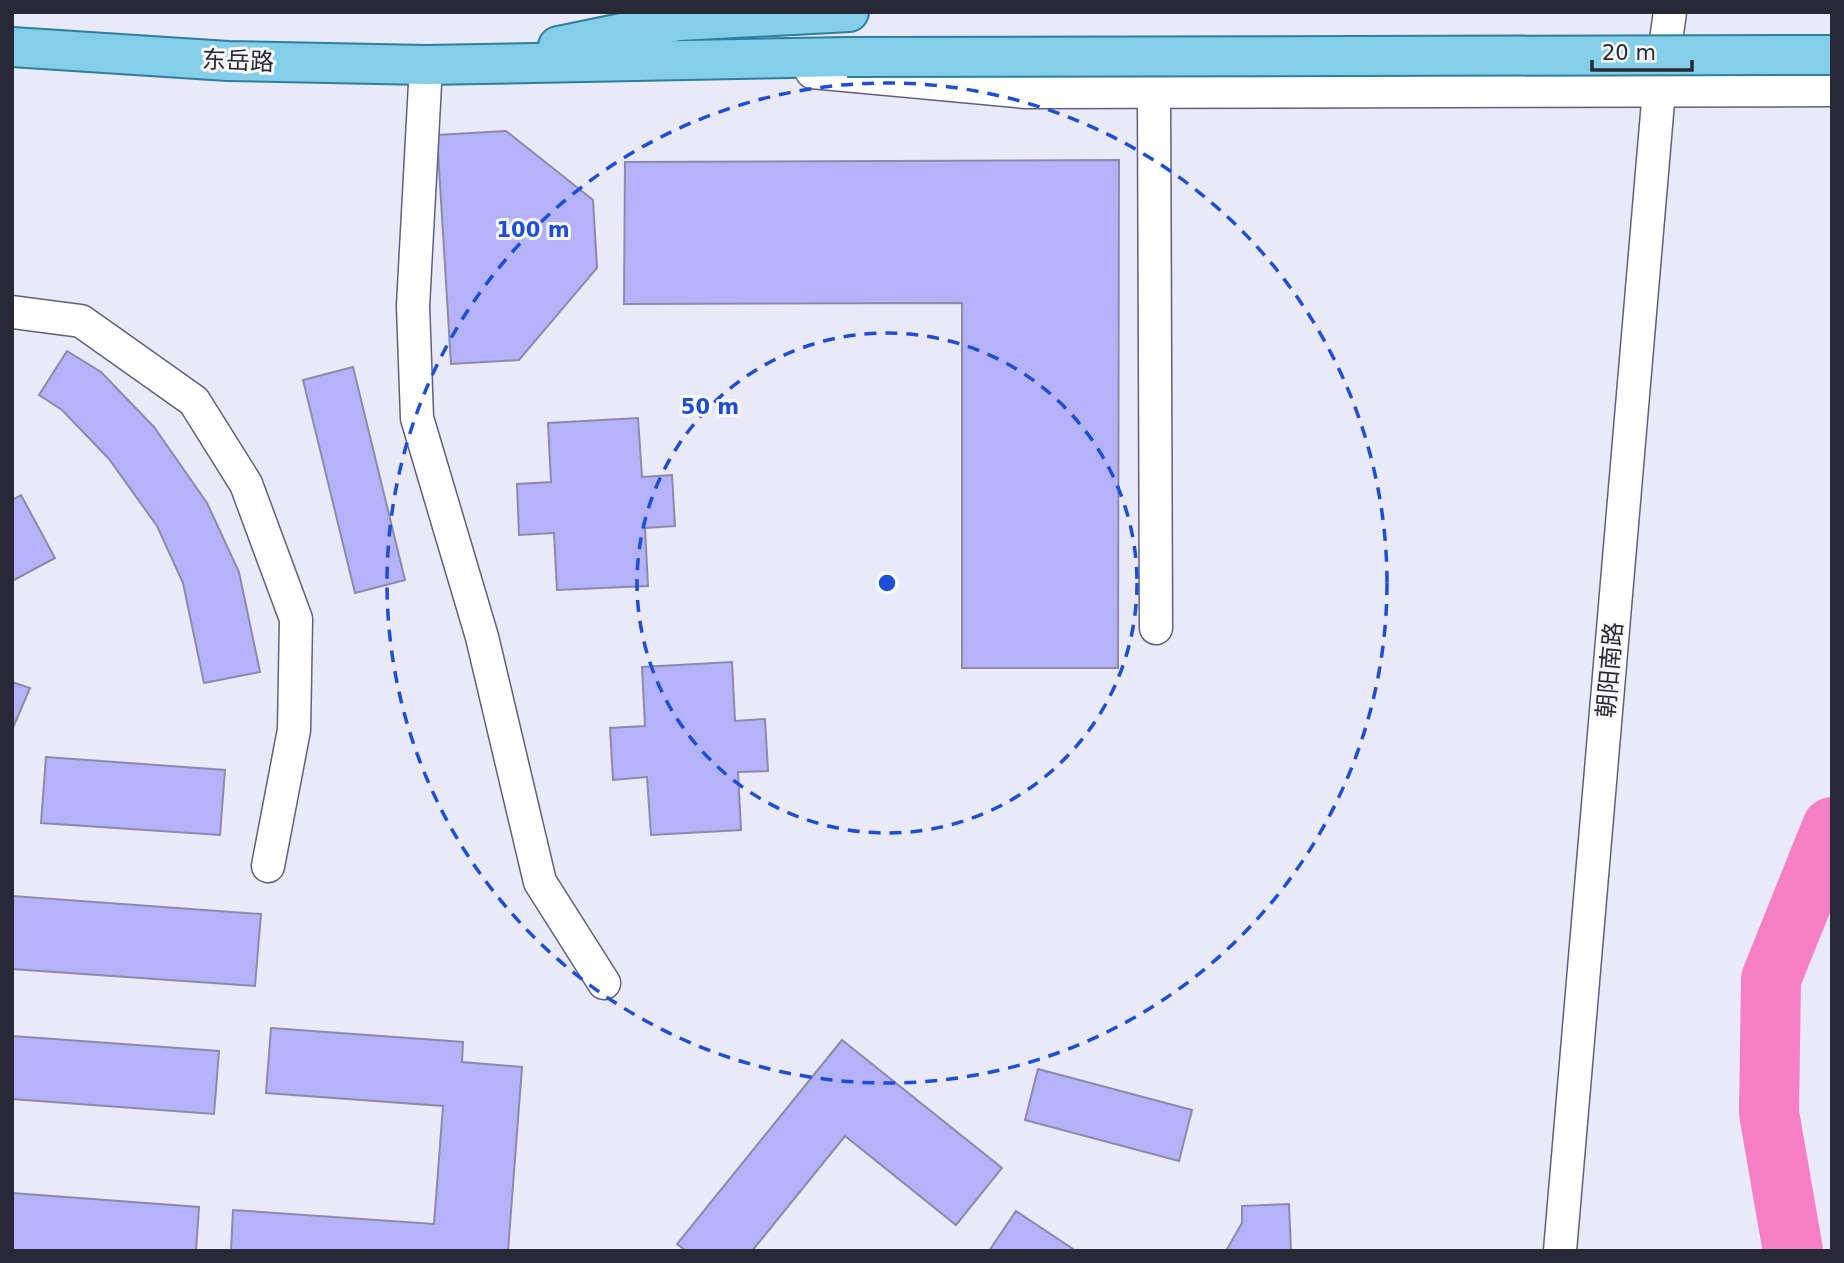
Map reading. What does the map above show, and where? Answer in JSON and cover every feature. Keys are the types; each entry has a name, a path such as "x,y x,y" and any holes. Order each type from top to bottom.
{"main road":[{"path":"464,65 679,21 849,12"},
{"name":"东岳路","path":"12,47 228,61 464,65"},
{"path":"464,65 847,57 1832,55"}],"street":[{"path":"679,21 729,12"},
{"name":"朝阳南路","path":"1560,1251 1659,90 1670,12"},
{"path":"685,61 1026,92 1821,90"},
{"path":"426,65 413,306 417,418 482,637 540,882 604,983"},
{"path":"1154,93 1156,628"},
{"path":"12,312 81,321 194,401 246,484 296,620 294,730 268,866"}],"building":[{"path":"506,131 593,200 597,268 519,360 451,364 437,135"},
{"path":"1119,160 1118,668 962,668 962,303 624,304 625,162"},
{"path":"67,351 101,372 154,427 207,503 239,572 260,672 204,683 183,583 157,526 109,459 62,410 39,395"},
{"path":"353,367 405,580 355,593 303,380"},
{"path":"638,418 642,477 672,475 675,526 645,528 648,586 557,590 554,533 519,535 517,484 551,482 548,423"},
{"path":"21,495 55,558 12,581 12,500"},
{"path":"732,662 735,721 765,719 768,771 738,772 741,830 651,835 647,777 613,780 610,728 645,726 642,667"},
{"path":"12,682 30,688 12,730"},
{"path":"46,757 225,770 220,835 41,823"},
{"path":"12,896 261,914 255,986 12,969"},
{"path":"271,1028 463,1042 462,1062 522,1067 508,1251 231,1251 233,1210 434,1224 443,1106 266,1093"},
{"path":"12,1036 219,1051 214,1114 12,1099"},
{"path":"842,1040 1002,1168 956,1225 845,1136 752,1251 686,1251 677,1244"},
{"path":"1038,1069 1192,1110 1179,1161 1025,1120"},
{"path":"12,1193 199,1207 196,1251 12,1251"},
{"path":"1289,1204 1291,1251 1226,1251 1242,1223 1242,1206"},
{"path":"1016,1211 1076,1251 989,1251"}],"waterway":[{"path":"1793,1251 1769,1113 1771,979 1832,827"}]}
